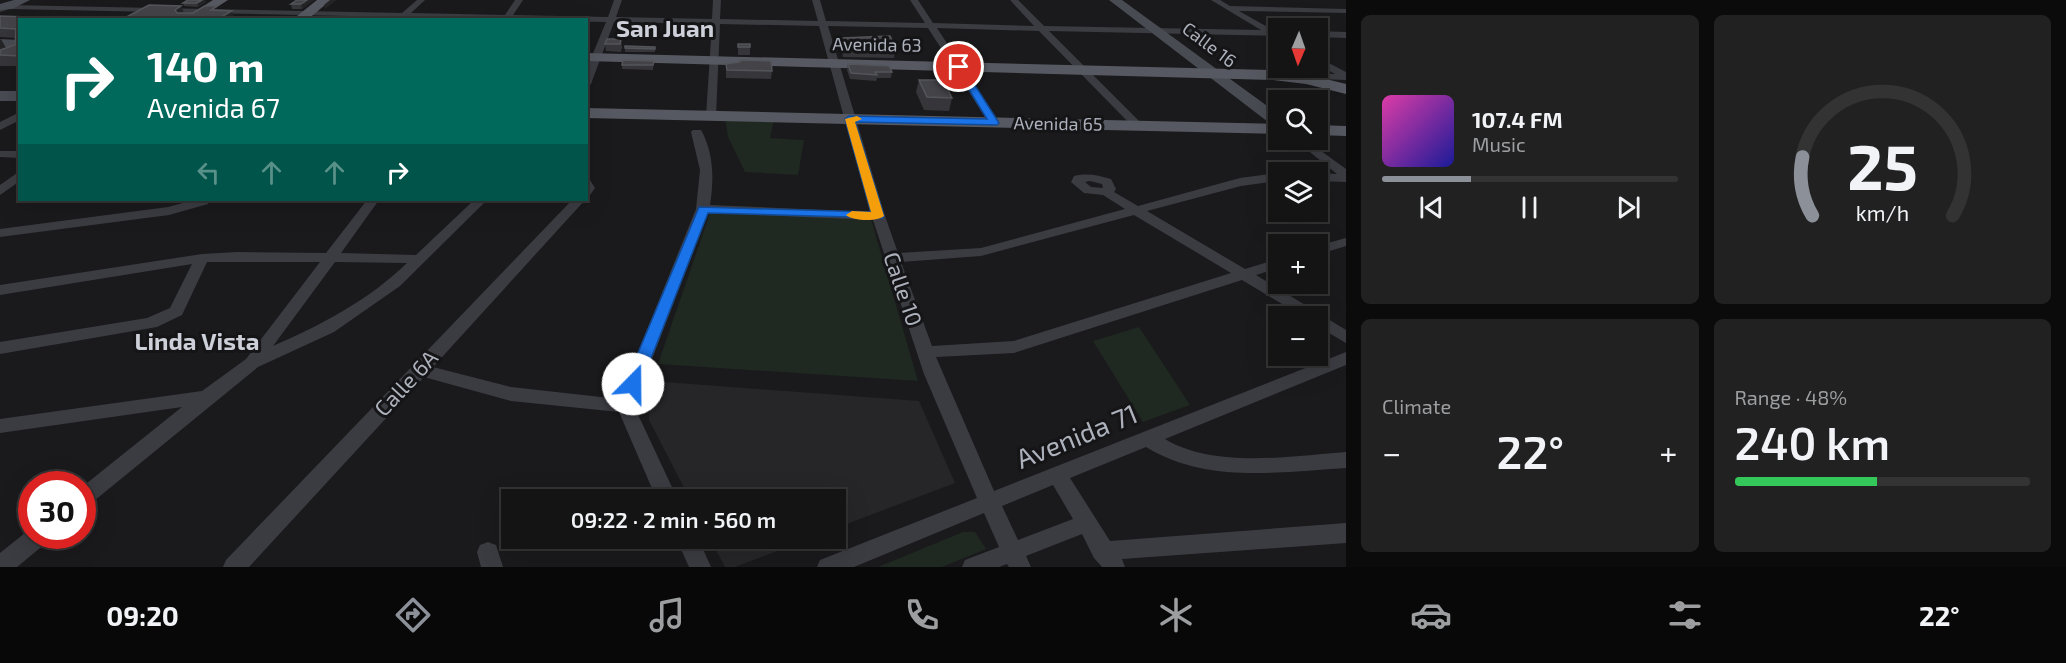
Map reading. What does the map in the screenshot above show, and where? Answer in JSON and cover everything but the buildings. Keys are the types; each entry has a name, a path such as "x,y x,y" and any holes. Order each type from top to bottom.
{"main road":[{"path":"191,18 222,0"},
{"path":"302,16 325,0"},
{"name":"Avenida 63","path":"591,57 1268,75"},
{"name":"Avenida 63","path":"1296,78 1346,89"},
{"name":"Avenida 65","path":"588,113 1268,129"},
{"path":"1328,130 1346,131"}],"street":[{"path":"3,8 24,0"},
{"path":"86,18 122,0"},
{"path":"402,17 421,0"},
{"path":"3,8 202,11 302,16 506,18 519,0"},
{"path":"588,73 591,57 618,0"},
{"path":"711,116 717,0"},
{"name":"Calle 10","path":"816,0 878,216 925,352 944,404 1016,559"},
{"path":"914,0 994,123"},
{"path":"1014,0 1138,126"},
{"name":"Calle 16","path":"1115,0 1268,114"},
{"path":"1215,0 1268,30"},
{"path":"1285,0 1304,10"},
{"path":"1229,8 1346,10"},
{"path":"588,19 1268,34"},
{"path":"1328,34 1346,34"},
{"path":"0,43 18,44"},
{"path":"10,54 18,50"},
{"path":"1328,66 1346,77"},
{"name":"Avenida 63","path":"1328,76 1346,77"},
{"path":"0,96 18,96"},
{"path":"0,127 18,116"},
{"path":"663,489 625,406 703,209 707,161 697,132"},
{"path":"1313,150 1346,176"},
{"path":"0,154 18,155"},
{"path":"0,190 18,176"},
{"path":"1328,177 1346,176"},
{"path":"893,258 981,252 1240,182 1268,178"},
{"path":"1106,192 1296,306"},
{"path":"0,234 170,211 203,201"},
{"path":"252,363 372,201"},
{"path":"96,488 252,363 328,328 394,283 480,201"},
{"name":"Calle 6A","path":"234,567 578,201"},
{"path":"703,209 878,216"},
{"path":"1328,248 1346,242"},
{"path":"0,290 202,258 237,256 420,260"},
{"path":"0,348 151,323 176,311 202,258"},
{"path":"925,352 1014,347 1268,266"},
{"path":"1328,326 1346,337"},
{"name":"Avenida 71","path":"828,567 1346,358"},
{"path":"418,369 511,394 625,406"},
{"path":"0,426 207,397"},
{"path":"1149,439 1166,450 1190,459 1225,464 1346,460"},
{"path":"1058,476 1108,559 1346,533"},
{"path":"973,567 1016,559 1086,523"},
{"path":"0,567 22,549"},
{"path":"692,549 700,567"}],"shaded area":[{"path":"725,118 774,120 770,138 804,140 798,175 745,172 728,137"},
{"path":"710,213 871,219 918,381 658,364"},
{"path":"1139,327 1190,405 1143,422 1093,341"},
{"path":"651,381 919,401 955,483 846,524 846,489 685,489 649,420"},
{"path":"963,532 975,532 986,549 942,567 878,567"},
{"path":"715,549 783,549 735,567 725,567"}],"slow traffic":[{"path":"852,215 878,216 849,119 857,119"}],"district":[{"name":"San Juan","path":"665,29"},
{"name":"Linda Vista","path":"197,342"}],"route":[{"path":"633,384 703,209 878,216 849,119 994,123 959,67"}]}
